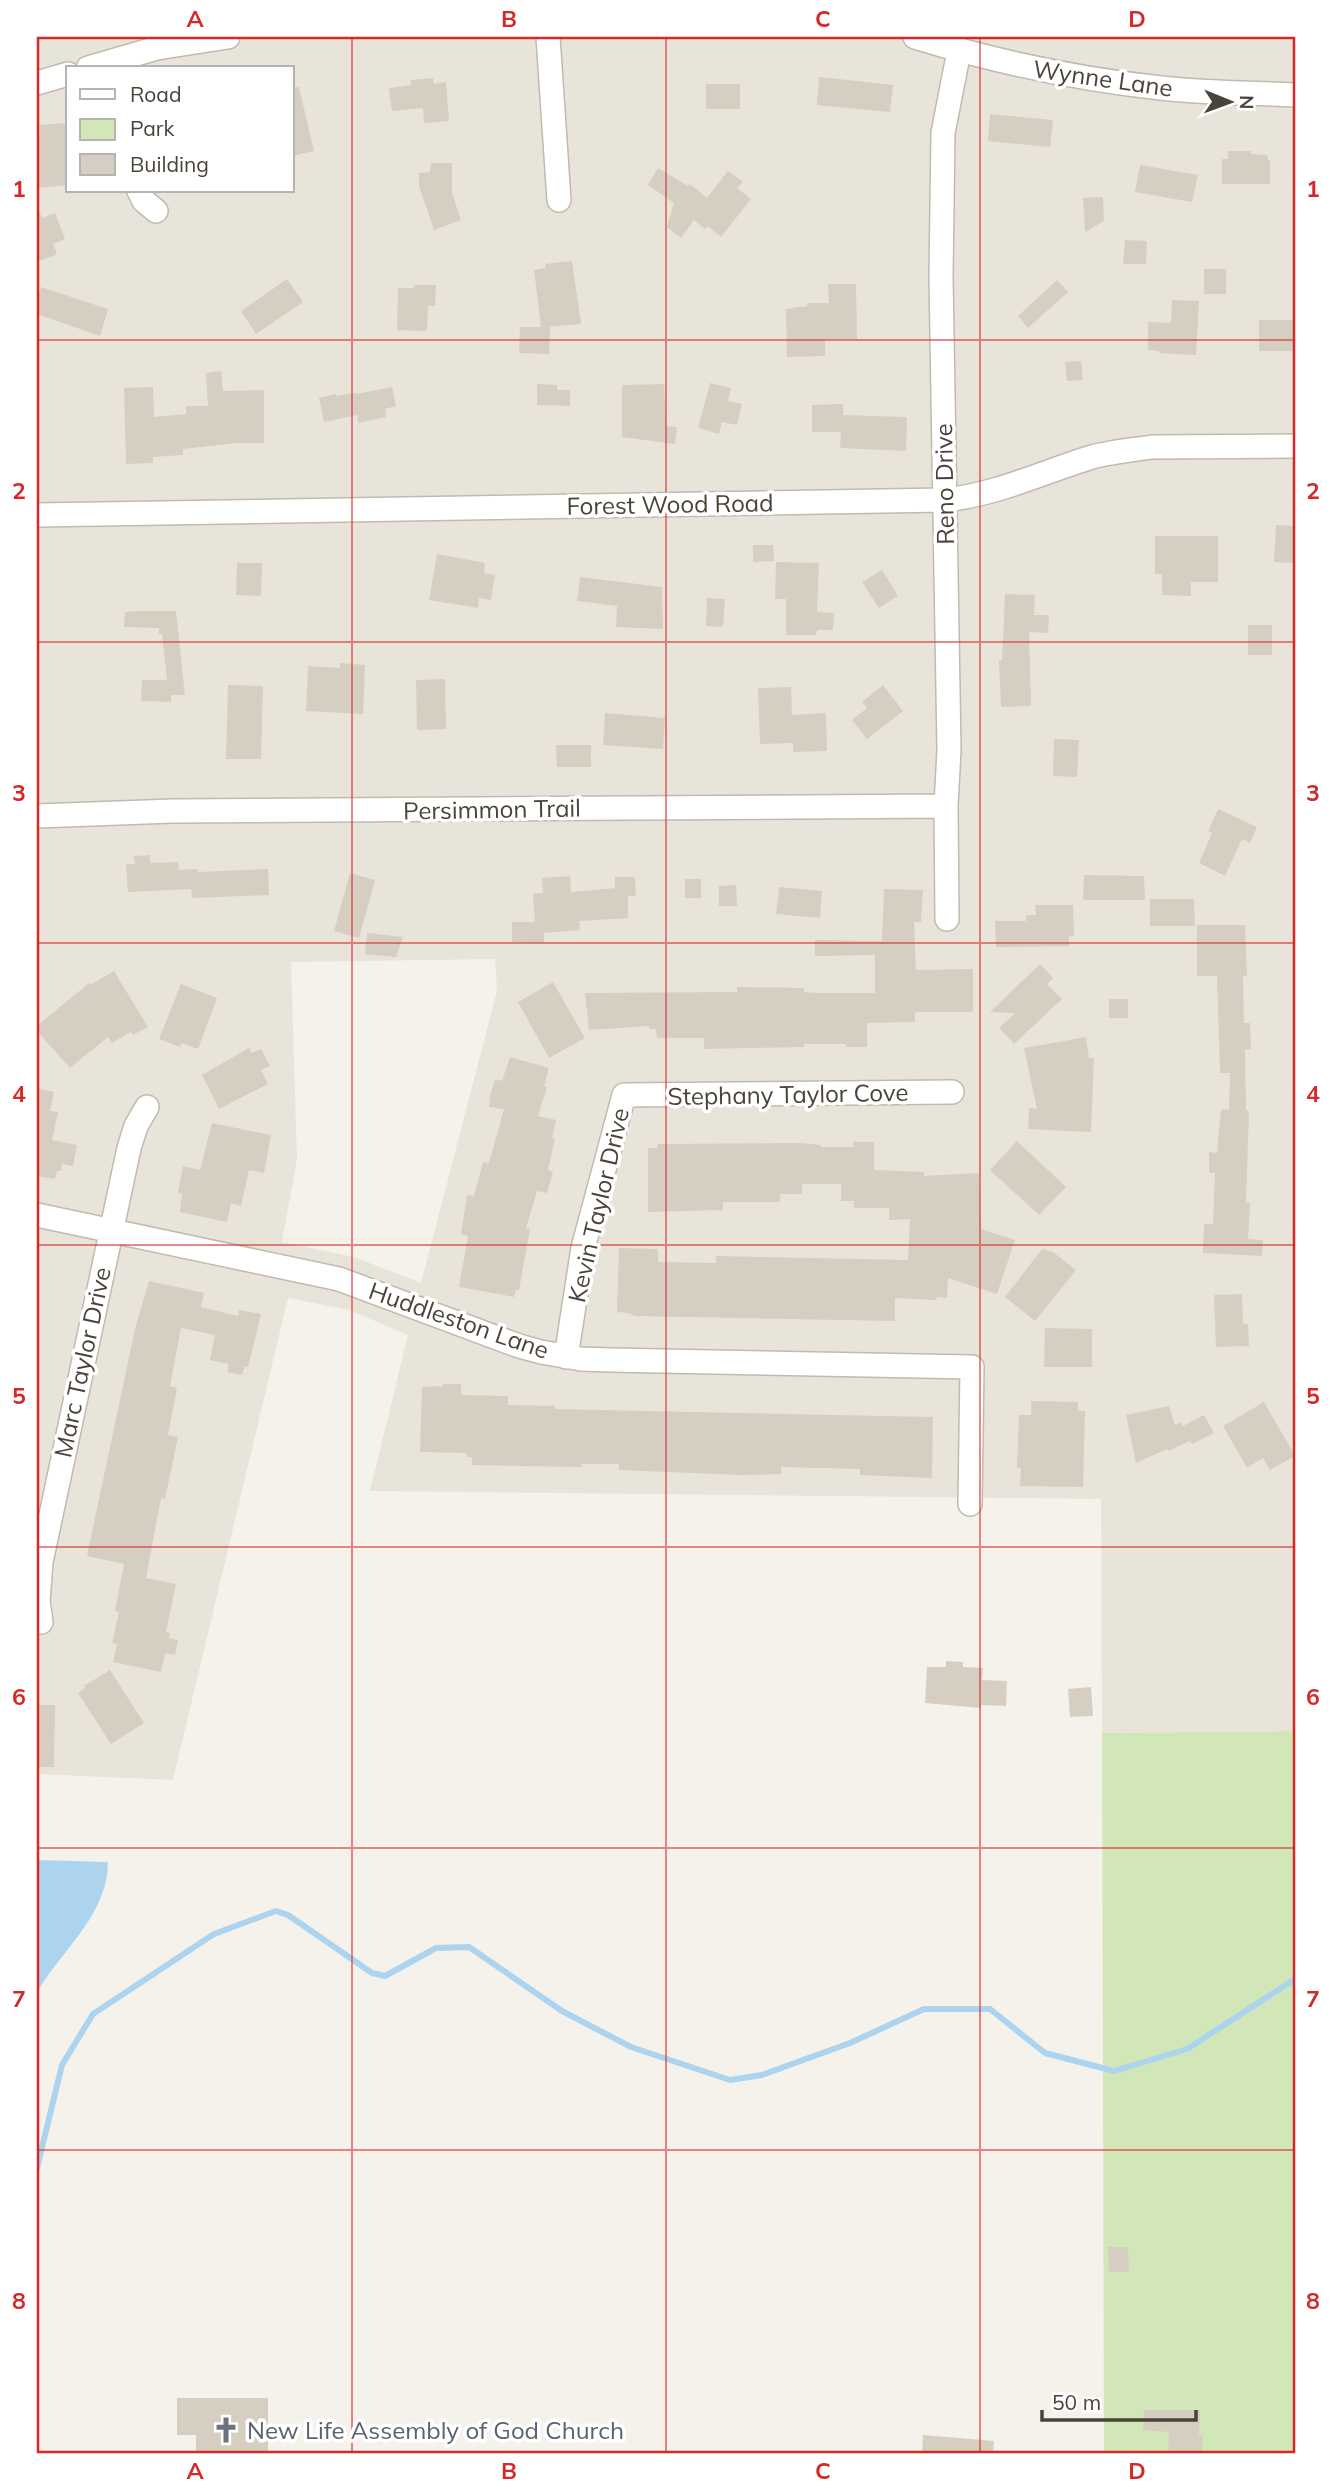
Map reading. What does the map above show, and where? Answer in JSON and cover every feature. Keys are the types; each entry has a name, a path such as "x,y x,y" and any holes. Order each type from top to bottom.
{"street":[{"path":"102,66 122,63 186,42 228,37"},
{"path":"548,37 559,200"},
{"name":"Wynne Lane","path":"915,37 959,51 1078,78 1185,90 1295,95"},
{"name":"Reno Drive","path":"947,919 949,750 941,277 943,133 959,51"},
{"path":"37,83 66,75"},
{"path":"140,192 144,201 156,211"},
{"name":"Forest Wood Road","path":"37,515 944,500 982,495 1095,456 1141,449 1295,446"},
{"name":"Persimmon Trail","path":"37,816 186,811 947,806"},
{"name":"Stephany Taylor Cove","path":"624,1096 952,1092"},
{"name":"Kevin Taylor Drive","path":"566,1357 583,1248 624,1096"},
{"name":"Marc Taylor Drive","path":"41,1622 38,1601 41,1562 129,1148 136,1126 147,1107"},
{"name":"Huddleston Lane","path":"37,1215 339,1279 519,1346 566,1357 972,1367 970,1504"}],"shaded area":[{"path":"37,37 1295,37 1295,1731 1102,1733 1101,1499 370,1491 408,1335 349,1310 288,1298 173,1780 37,1774","holes":["495,959 497,991 421,1283 354,1257 282,1242 297,1159 291,962"]}],"green space":[{"path":"1295,1731 1295,2453 1104,2453 1102,1733"}],"water":[{"path":"37,1860 108,1862 106,1881 92,1915 37,1992"}],"building":[{"path":"819,77 893,85 890,112 817,105"},
{"path":"433,78 434,84 446,82 449,121 424,123 423,108 392,111 389,88 411,85 410,80"},
{"path":"706,84 740,84 740,109 706,109"},
{"path":"299,87 314,151 294,156 294,88"},
{"path":"990,114 1053,120 1050,147 988,141"},
{"path":"66,123 66,185 37,188 39,125"},
{"path":"1228,151 1251,151 1251,154 1267,155 1270,160 1270,184 1222,184 1222,159 1228,159"},
{"path":"431,163 452,163 452,193 461,220 434,230 419,186 419,173 430,172"},
{"path":"1140,165 1198,175 1192,202 1135,192"},
{"path":"658,168 688,186 690,184 707,198 728,171 743,182 737,188 751,199 721,237 708,226 705,229 694,220 681,238 667,227 674,203 648,185"},
{"path":"1103,197 1104,221 1085,232 1083,198"},
{"path":"37,206 42,218 55,213 65,239 53,244 57,254 37,262"},
{"path":"1125,240 1147,241 1146,264 1123,264"},
{"path":"572,261 581,324 548,327 549,354 519,353 520,327 541,327 534,270 546,268 545,264"},
{"path":"1204,269 1226,269 1226,294 1204,294"},
{"path":"287,279 303,302 256,334 241,311"},
{"path":"1057,280 1068,292 1028,328 1018,316"},
{"path":"828,284 856,284 857,339 825,339 825,356 787,357 786,309 807,306 807,303 829,303"},
{"path":"414,285 436,285 435,306 428,306 427,331 397,330 398,288 414,288"},
{"path":"41,287 108,309 100,336 37,314 37,299"},
{"path":"1172,300 1199,301 1196,355 1148,350 1148,322 1171,323"},
{"path":"1259,320 1295,320 1295,351 1259,351"},
{"path":"1081,361 1083,380 1067,381 1065,362"},
{"path":"221,371 223,391 264,390 264,443 183,449 183,455 153,457 153,463 126,464 124,388 153,387 154,417 186,414 186,406 208,406 206,373"},
{"path":"710,383 731,388 728,401 742,404 737,425 722,422 719,434 698,428"},
{"path":"537,384 557,385 557,390 570,390 570,406 537,405"},
{"path":"664,384 666,426 677,427 675,444 622,437 622,385"},
{"path":"392,387 396,406 385,409 386,417 358,423 357,415 324,422 319,398"},
{"path":"843,404 843,415 907,417 906,451 840,448 841,432 812,432 812,405"},
{"path":"1276,525 1295,526 1295,563 1274,562"},
{"path":"1155,536 1218,536 1218,582 1191,582 1191,596 1162,595 1162,574 1155,574"},
{"path":"753,545 773,545 774,561 753,562"},
{"path":"437,554 485,563 484,573 495,575 491,600 479,598 478,608 429,600"},
{"path":"776,562 819,563 817,612 834,613 833,630 817,630 816,635 786,635 786,599 775,599"},
{"path":"237,563 262,563 261,596 236,595"},
{"path":"882,570 898,596 879,608 862,582"},
{"path":"580,577 662,587 663,629 616,627 617,606 577,601"},
{"path":"1005,594 1035,595 1034,615 1049,615 1048,633 1029,632 1031,706 1001,707 999,660 1002,660"},
{"path":"707,598 725,599 723,627 706,626"},
{"path":"176,611 185,695 171,695 171,702 141,701 142,680 167,680 159,628 124,627 125,612"},
{"path":"1248,625 1272,625 1272,655 1248,655"},
{"path":"340,663 365,665 363,714 306,711 308,666 340,668"},
{"path":"445,679 446,729 417,730 416,680"},
{"path":"228,685 263,686 261,759 226,759"},
{"path":"883,685 903,711 867,739 852,720 867,708 862,702"},
{"path":"791,687 792,715 826,713 827,751 793,752 793,743 760,744 758,688"},
{"path":"605,713 665,718 663,749 603,745"},
{"path":"1054,739 1079,740 1077,777 1053,776"},
{"path":"556,745 591,745 591,767 557,767"},
{"path":"1218,809 1257,827 1250,843 1242,839 1225,876 1199,863 1212,833 1208,831"},
{"path":"150,855 150,863 178,862 179,870 197,869 198,872 268,869 269,895 192,898 191,889 128,892 126,864 135,864 134,856"},
{"path":"350,873 375,880 359,938 334,931"},
{"path":"1084,875 1144,876 1145,900 1083,900"},
{"path":"570,876 571,892 615,888 615,877 635,877 636,896 628,896 628,918 579,921 580,930 544,933 544,943 512,942 512,922 535,922 533,894 543,893 542,878"},
{"path":"685,879 701,879 701,898 685,898"},
{"path":"736,885 737,906 719,906 719,886"},
{"path":"779,887 822,891 820,918 776,914"},
{"path":"884,889 923,890 921,922 914,922 916,970 973,969 973,1012 915,1012 915,1022 867,1023 867,1047 804,1044 804,1047 704,1049 704,1038 657,1038 656,1029 649,1029 649,1026 589,1030 585,993 737,992 737,987 804,988 804,992 817,993 875,993 875,955 815,956 815,940 882,941"},
{"path":"1150,899 1194,899 1195,926 1150,926"},
{"path":"1035,905 1073,905 1074,936 1069,936 1069,946 996,947 995,921 1026,921 1026,915 1036,915"},
{"path":"1197,925 1245,925 1247,976 1243,976 1244,1023 1250,1023 1251,1049 1245,1050 1246,1110 1249,1111 1246,1203 1250,1203 1248,1239 1263,1240 1262,1256 1203,1253 1204,1224 1213,1224 1215,1173 1209,1173 1209,1152 1217,1153 1221,1109 1229,1110 1230,1073 1220,1073 1217,976 1197,976"},
{"path":"367,933 403,937 396,957 365,954"},
{"path":"1040,964 1053,978 1047,984 1062,999 1014,1044 999,1028 1015,1013 990,1012"},
{"path":"114,971 148,1027 133,1035 131,1032 112,1043 108,1037 70,1068 37,1031 37,1026 89,983 90,985"},
{"path":"553,982 585,1038 549,1058 518,1002"},
{"path":"181,984 217,998 198,1049 182,1043 180,1047 159,1039"},
{"path":"1109,999 1128,999 1128,1018 1109,1018"},
{"path":"1086,1037 1089,1058 1094,1058 1091,1132 1028,1129 1029,1108 1037,1109 1024,1048"},
{"path":"249,1048 252,1053 261,1049 270,1066 261,1070 268,1084 219,1109 202,1075"},
{"path":"510,1057 549,1068 544,1086 547,1087 538,1116 556,1120 548,1170 553,1172 547,1193 537,1191 526,1228 530,1229 519,1290 516,1290 514,1297 459,1287 468,1236 461,1234 467,1195 474,1196 483,1162 489,1163 504,1109 489,1107 490,1096 495,1079 502,1081"},
{"path":"37,1088 54,1092 50,1111 58,1112 52,1140 77,1145 73,1166 62,1164 55,1179 37,1176"},
{"path":"212,1123 271,1135 264,1173 249,1170 241,1206 231,1203 227,1222 180,1212 182,1194 178,1193 183,1166 200,1170"},
{"path":"1017,1141 1066,1187 1039,1215 990,1170"},
{"path":"853,1142 874,1142 874,1170 924,1172 924,1176 979,1173 981,1229 1015,1240 997,1294 948,1278 947,1298 895,1298 895,1321 635,1316 617,1312 619,1248 658,1249 658,1262 716,1263 716,1256 908,1260 910,1219 889,1220 889,1208 854,1208 854,1201 841,1201 841,1184 802,1184 802,1194 780,1194 780,1202 723,1202 723,1210 648,1212 648,1148 657,1148 658,1144 800,1143 821,1147 854,1147"},
{"path":"1042,1249 1053,1252 1076,1270 1035,1321 1005,1297"},
{"path":"149,1281 204,1293 201,1307 238,1316 239,1310 261,1314 248,1367 245,1366 242,1375 227,1372 229,1364 210,1360 215,1335 181,1328 170,1386 177,1388 168,1435 178,1437 165,1499 161,1498 146,1578 176,1584 166,1632 170,1633 169,1638 178,1640 175,1655 165,1653 161,1672 113,1662 117,1644 112,1643 119,1612 115,1611 124,1564 87,1556 135,1329"},
{"path":"1242,1294 1243,1324 1248,1324 1249,1346 1216,1347 1214,1295"},
{"path":"1045,1328 1092,1329 1092,1367 1044,1367"},
{"path":"461,1384 461,1395 508,1396 508,1405 555,1406 555,1409 933,1417 932,1478 860,1475 860,1469 781,1467 781,1474 742,1475 619,1470 619,1464 582,1464 582,1467 472,1465 472,1457 467,1457 467,1453 420,1452 422,1387"},
{"path":"1031,1401 1078,1402 1078,1411 1085,1411 1083,1487 1020,1486 1021,1468 1017,1468 1019,1415 1031,1415"},
{"path":"1264,1402 1295,1456 1270,1470 1263,1458 1247,1468 1223,1426"},
{"path":"1169,1406 1175,1425 1181,1422 1183,1426 1204,1415 1214,1433 1192,1444 1190,1441 1136,1463 1126,1415"},
{"path":"946,1661 963,1662 963,1667 983,1668 982,1680 1007,1681 1006,1706 981,1705 981,1708 925,1703 927,1667 946,1667"},
{"path":"110,1670 144,1723 111,1744 78,1693 84,1686"},
{"path":"1091,1687 1093,1716 1070,1717 1068,1689"},
{"path":"37,1705 55,1705 54,1767 37,1767"},
{"path":"1108,2247 1128,2247 1129,2272 1109,2272"},
{"path":"177,2398 268,2398 268,2453 196,2453 196,2435 177,2435"},
{"path":"1144,2410 1200,2410 1199,2436 1203,2436 1202,2453 1168,2453 1169,2432 1143,2430"},
{"path":"923,2435 994,2441 993,2453 922,2453"}],"waterway":[{"path":"37,2168 62,2065 93,2014 214,1934 276,1911 288,1915 372,1973 385,1976 436,1948 469,1947 562,2011 631,2047 730,2080 762,2075 850,2043 924,2009 990,2009 1045,2053 1114,2071 1187,2049 1295,1979"}],"place":[{"name":"New Life Assembly of God Church","path":"226,2430"}]}
